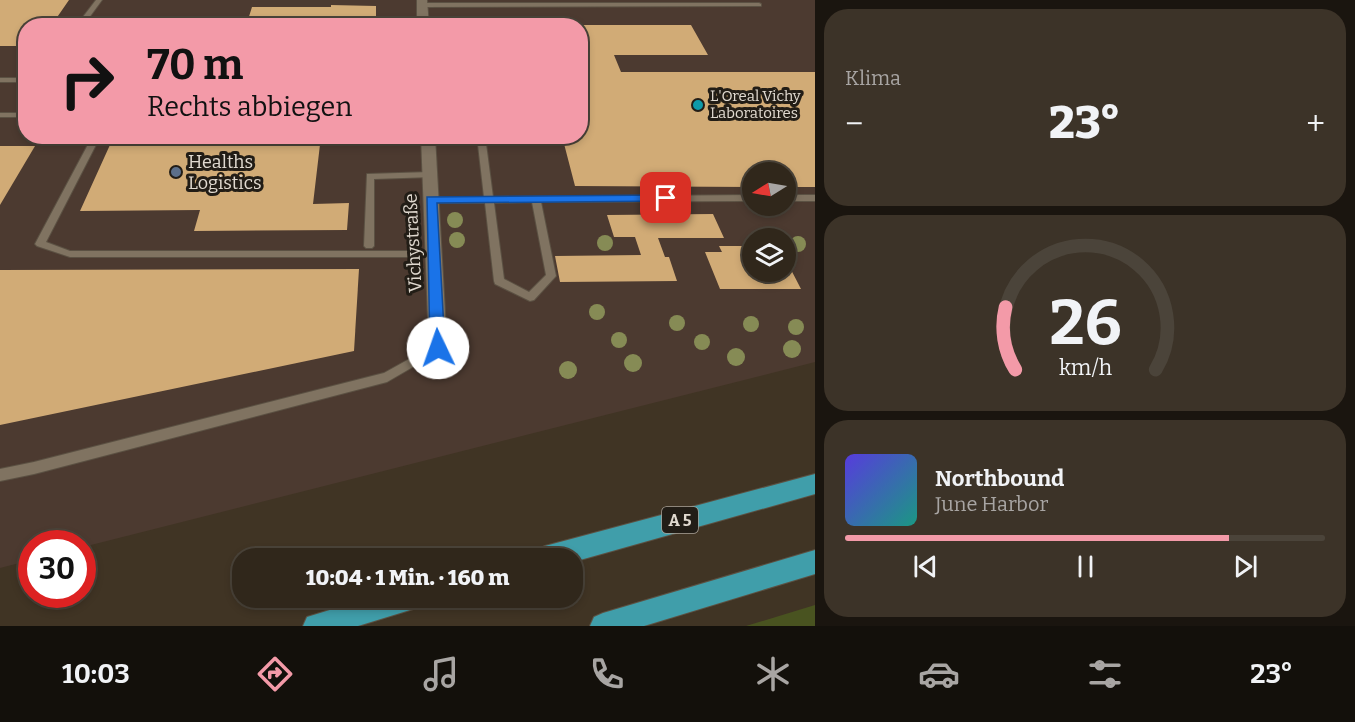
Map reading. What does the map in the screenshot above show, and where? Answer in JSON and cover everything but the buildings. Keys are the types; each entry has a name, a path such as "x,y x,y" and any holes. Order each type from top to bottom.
{"highway":[{"name":"A 5","path":"581,548 815,484"},
{"path":"603,626 815,562"},
{"path":"316,626 377,608"}],"street":[{"path":"422,3 423,18"},
{"name":"Vichystraße","path":"428,144 438,348"}],"lane":[{"path":"85,18 99,0"},
{"path":"422,3 759,5"},
{"path":"0,80 18,80"},
{"path":"0,115 18,115"},
{"path":"92,144 40,244 70,254 433,254"},
{"path":"482,144 499,282 530,297 551,276 536,199"},
{"path":"369,246 370,176 430,175"},
{"path":"431,200 742,198"},
{"path":"796,198 815,198"},
{"path":"0,475 387,377 438,348"}],"shaded area":[{"path":"0,0 815,0 815,362 96,544 96,530 18,530 18,563 0,568"}],"green space":[{"path":"815,605 815,626 746,626"}],"place":[{"name":"L'Oreal Vichy Laboratoires","path":"698,105"},
{"name":"Healths Logistics","path":"176,172"}],"route":[{"path":"438,348 431,200 666,198"}]}
